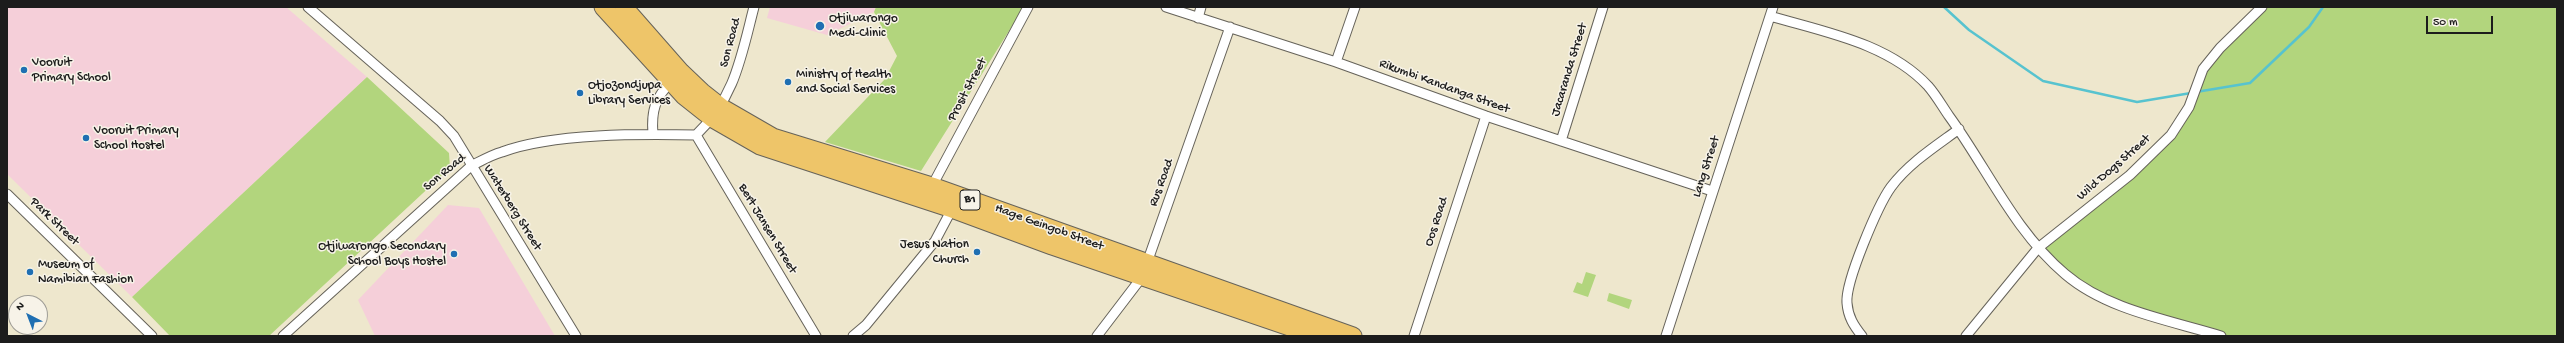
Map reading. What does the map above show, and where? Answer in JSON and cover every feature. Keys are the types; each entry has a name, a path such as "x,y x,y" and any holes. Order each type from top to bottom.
{"highway":[{"name":"Hage Geingob Street","path":"604,7 646,44 675,78 717,113 734,132 779,153 1353,336"},
{"name":"Hage Geingob Street","path":"624,7 646,44"},
{"name":"Hage Geingob Street","path":"717,113 773,137 932,186 1316,336"}],"street":[{"name":"Waterberg Street","path":"308,7 440,121 454,136 576,336"},
{"name":"Son Road","path":"283,336 471,166 502,152 531,144 653,134 696,135 717,113 738,71 754,7"},
{"name":"Prosit Street","path":"932,186 1028,7"},
{"name":"Rikumbi Kandanga Street","path":"1166,7 1336,62 1486,116 1712,191"},
{"path":"1198,18 1201,7"},
{"path":"1336,62 1355,7"},
{"name":"Jacaranda Street","path":"1561,141 1603,7"},
{"name":"Wild Dogs Street","path":"1966,336 2038,248 2130,175 2171,135 2186,112 2203,69 2220,48 2262,7"},
{"path":"1771,12 1863,44 1896,62 1928,86 1959,130 1994,186 2038,248 2065,275 2101,297 2140,312 2221,336"},
{"name":"Lang Street","path":"1666,336 1771,12"},
{"name":"Rus Road","path":"1097,336 1145,270 1230,27"},
{"path":"653,134 652,115 654,104 675,78"},
{"name":"Oos Road","path":"1414,336 1486,116"},
{"path":"1862,336 1850,317 1847,303 1848,288 1868,237 1891,187 1922,157 1959,130"},
{"name":"Bert Jansen Street","path":"696,135 816,336"},
{"name":"Park Street","path":"7,194 152,336"},
{"path":"854,336 866,325 934,241 952,209"}],"shaded area":[{"path":"7,7 286,7 367,77 132,297 7,174"},
{"name":"Otjiwarongo Medi-Clinic","path":"770,7 876,7 874,12 827,35 767,18"},
{"name":"Otjiwarongo Secondary School Boys Hostel","path":"448,205 479,208 555,336 375,336 358,300"}],"green space":[{"path":"876,7 1024,7 921,171 825,142 885,79 897,56 874,12"},
{"path":"2262,7 2557,7 2557,336 2221,336 2101,297 2038,248 2171,135 2203,69"},
{"path":"367,77 449,153 450,168 269,336 170,336 132,297"},
{"path":"1586,272 1596,275 1588,297 1573,292 1577,282 1582,284"},
{"path":"1609,293 1632,300 1629,309 1607,301"}],"waterway":[{"path":"1944,7 1969,30 2043,81 2137,102 2191,93"},
{"path":"2196,92 2250,83 2309,27 2323,7"}],"place":[{"name":"Otjiwarongo Medi-Clinic","path":"820,26"},
{"name":"Vooruit Primary School","path":"24,70"},
{"name":"Ministry of Health and Social Services","path":"788,82"},
{"name":"Otjozondjupa Library Services","path":"580,93"},
{"name":"Vooruit Primary School Hostel","path":"86,138"},
{"name":"Jesus Nation Church","path":"977,252"},
{"name":"Otjiwarongo Secondary School Boys Hostel","path":"454,254"},
{"name":"Museum of Namibian Fashion","path":"30,272"}]}
